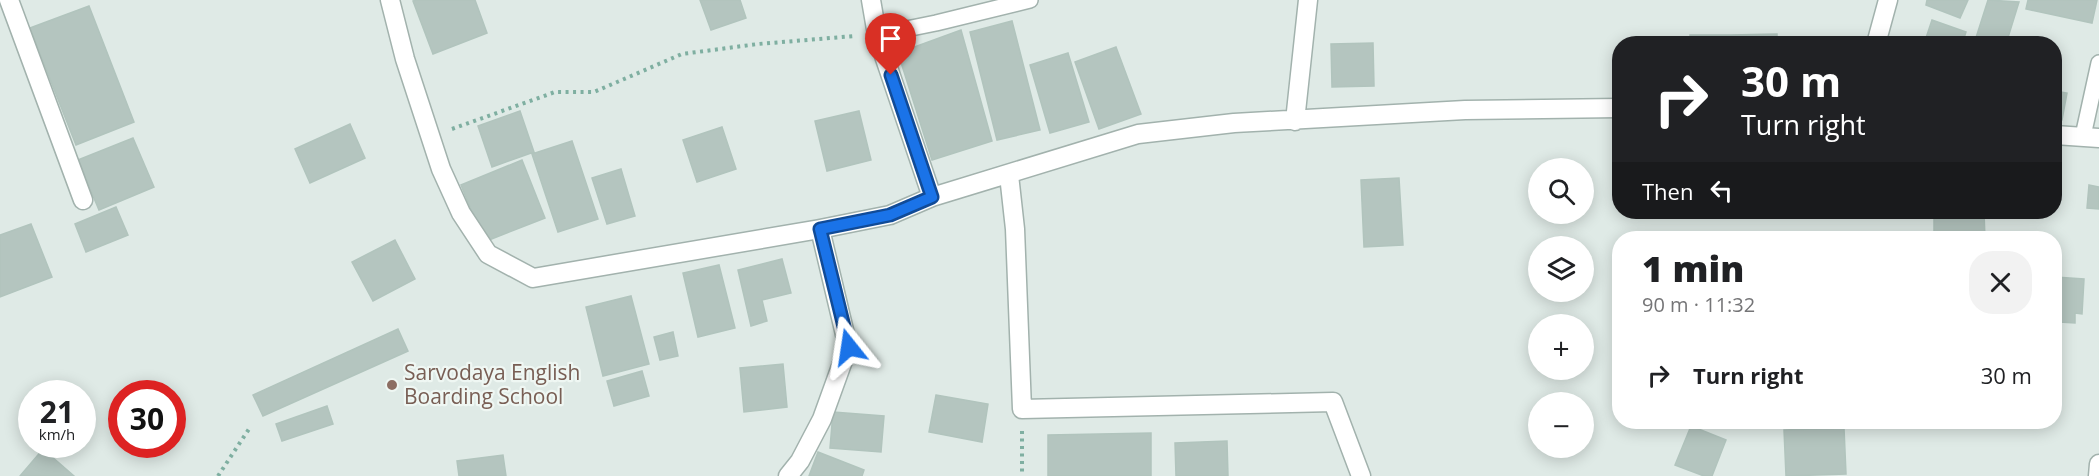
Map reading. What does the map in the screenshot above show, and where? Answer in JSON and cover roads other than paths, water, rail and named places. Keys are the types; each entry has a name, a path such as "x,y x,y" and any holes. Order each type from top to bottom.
{"street":[{"path":"9,0 82,200"},
{"path":"390,0 441,169 461,213 488,254 532,278 890,215 932,197 1138,134 1234,123 1465,110 1612,108"},
{"path":"871,0 877,35 932,197"},
{"path":"1295,121 1308,0"},
{"path":"1878,36 1888,0"},
{"path":"2062,135 2091,137"},
{"path":"1009,175 1015,229 1022,409 1333,402 1361,476"},
{"path":"788,476 800,461 822,419 849,347 820,229"},
{"path":"2098,476 2099,464"}],"lane":[{"path":"877,35 936,24 1030,0"},
{"path":"2091,137 2099,63"}],"place":[{"name":"Sarvodaya English Boarding School","path":"392,385"}]}
